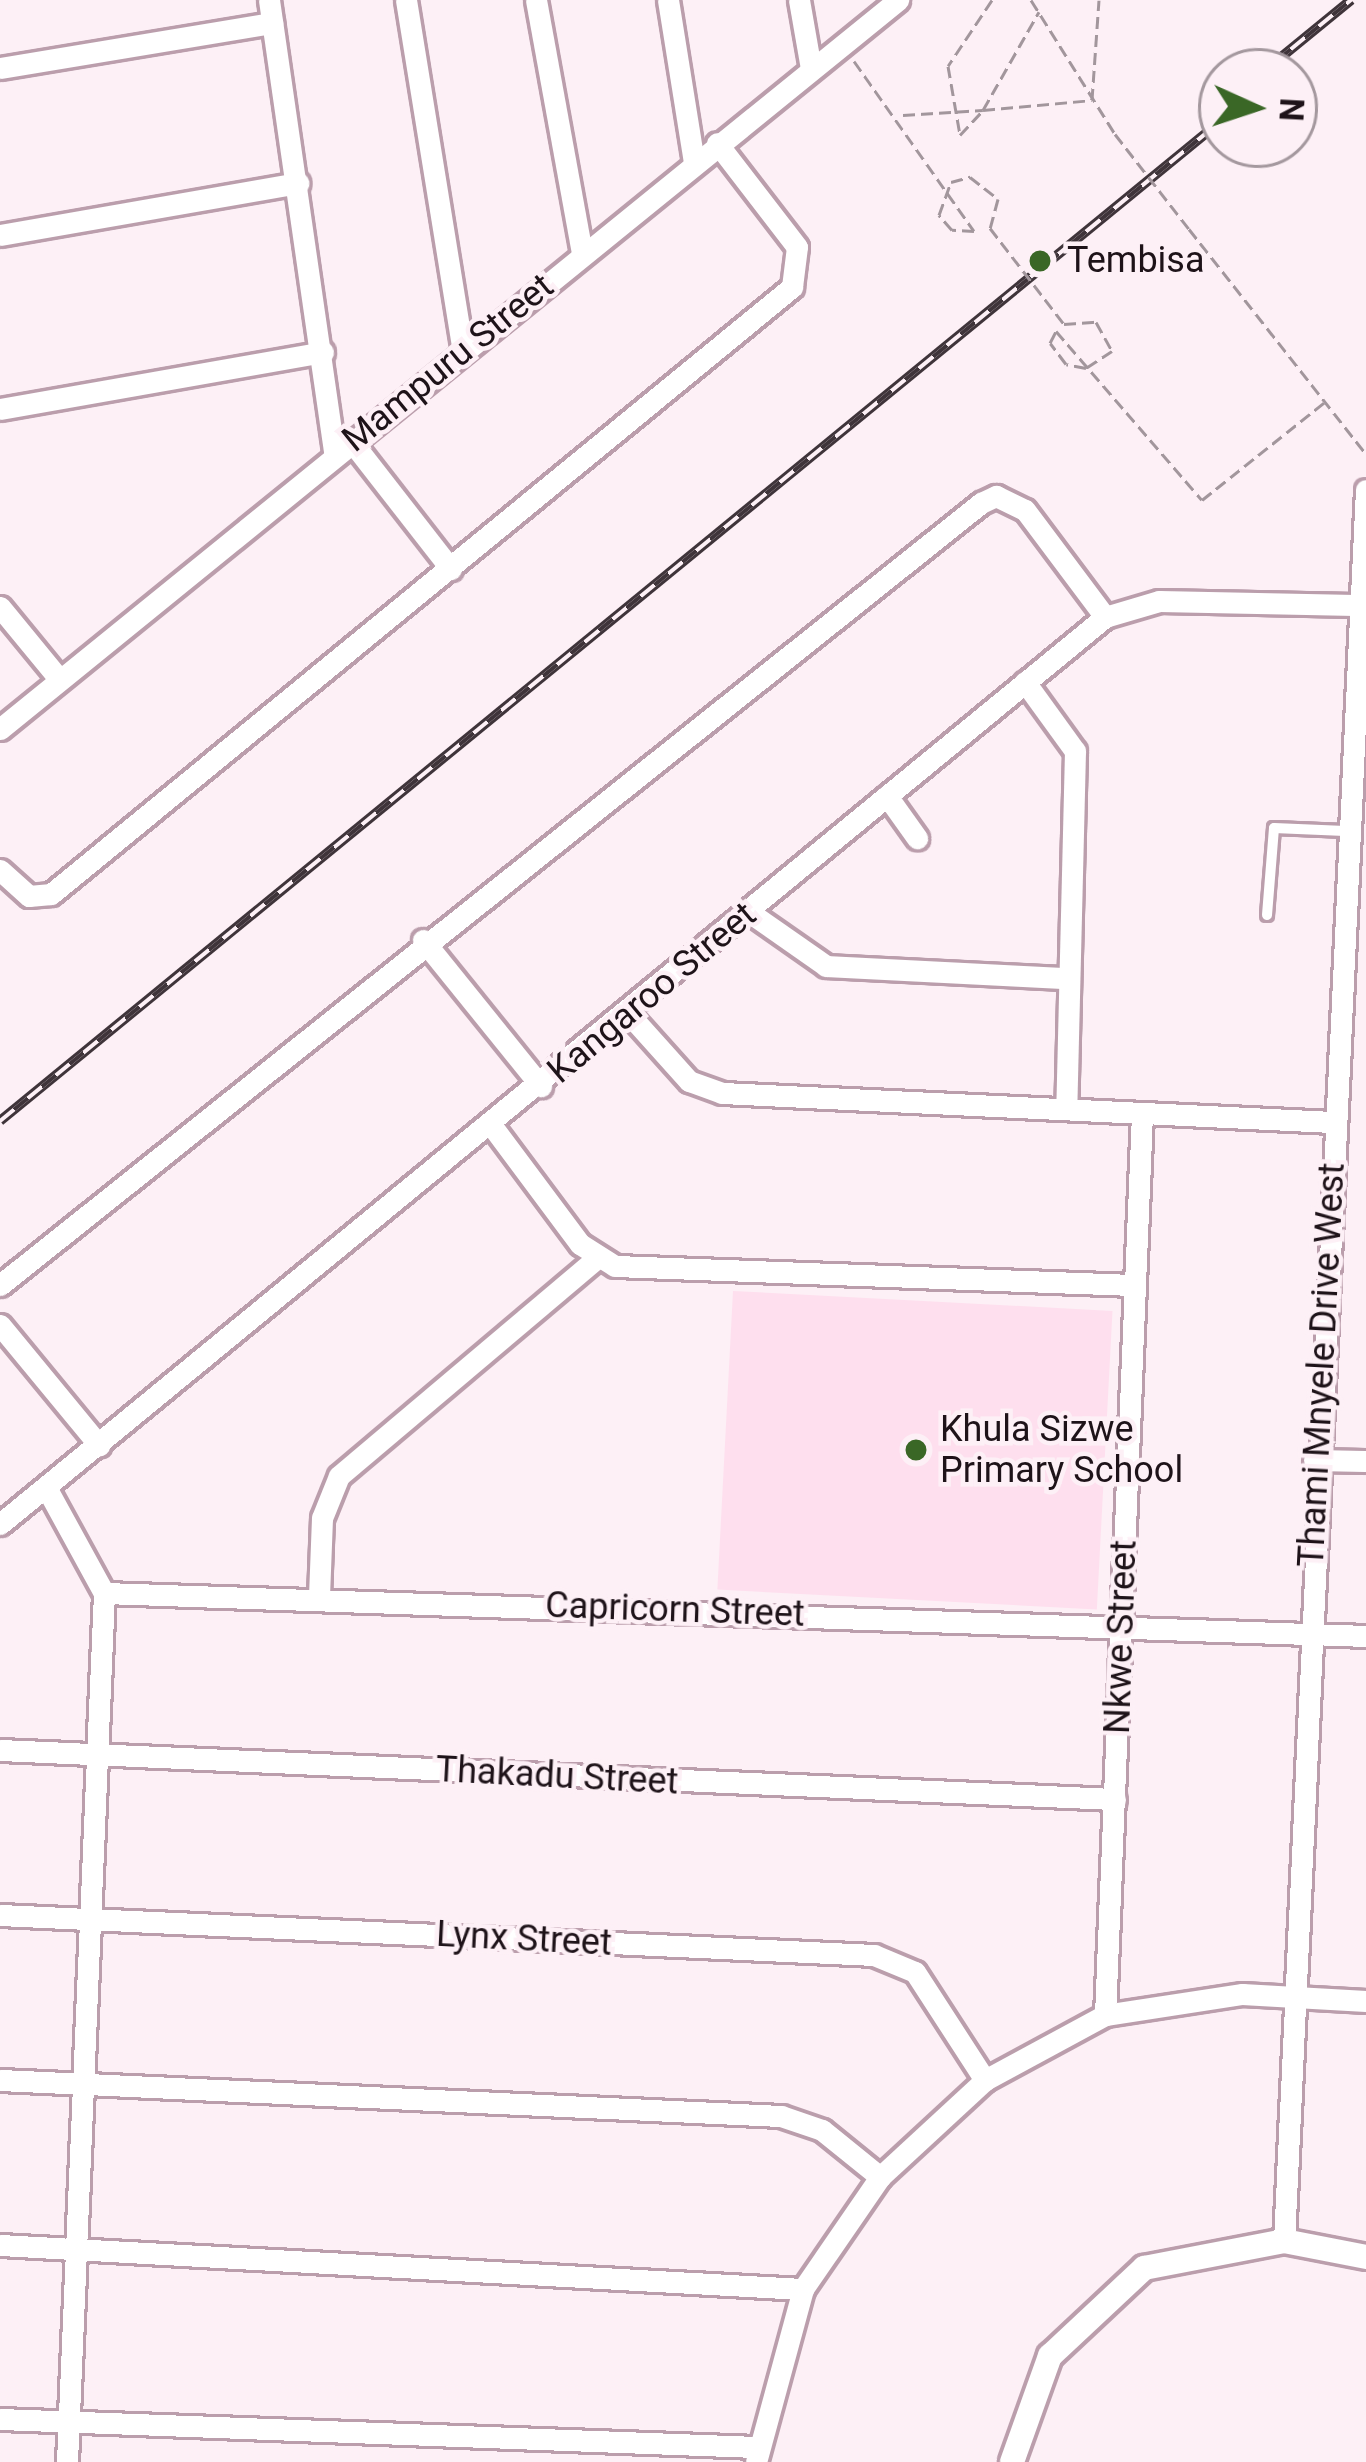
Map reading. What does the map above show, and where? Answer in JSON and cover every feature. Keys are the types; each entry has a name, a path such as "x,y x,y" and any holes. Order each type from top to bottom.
{"street":[{"path":"406,0 464,351"},
{"path":"536,0 582,253"},
{"path":"668,0 694,162"},
{"path":"799,0 811,70"},
{"name":"Mampuru Street","path":"0,729 898,0"},
{"path":"0,68 271,11 323,352 344,449 451,569"},
{"path":"0,870 29,896 51,894 792,287 797,248 717,143"},
{"path":"0,235 299,184"},
{"path":"0,410 323,352"},
{"name":"Thami Mnyele Drive West","path":"1284,2241 1314,1460 1333,1122 1355,864 1345,831 1358,727 1355,605 1366,490"},
{"path":"0,1285 422,940 981,503 996,496 1024,510 1105,617"},
{"name":"Kangaroo Street","path":"0,1524 541,1086 1105,617 1159,602 1355,605"},
{"path":"0,607 59,680"},
{"path":"1025,682 1075,752 1066,1108"},
{"path":"887,796 917,838"},
{"path":"749,912 826,966 1067,978"},
{"path":"422,940 541,1086"},
{"path":"627,1012 711,1091 1333,1122"},
{"name":"Nkwe Street","path":"1106,2015 1142,1114"},
{"path":"492,1126 595,1260"},
{"path":"319,1596 322,1518 339,1476 595,1260 1134,1285"},
{"path":"0,1324 99,1445"},
{"path":"1314,1460 1366,1461"},
{"path":"47,1489 104,1593 67,2462"},
{"name":"Capricorn Street","path":"104,1593 319,1596 1366,1636"},
{"name":"Thakadu Street","path":"0,1750 1115,1799"},
{"name":"Lynx Street","path":"0,1915 874,1955 915,1972 985,2080"},
{"path":"0,2419 756,2454 803,2289 880,2177 985,2080 1106,2015 1295,1994 1366,2001"},
{"path":"0,2080 782,2116 822,2129 880,2177"},
{"path":"1012,2462 1050,2356 1111,2291 1184,2252 1284,2241 1366,2257"},
{"path":"0,2246 803,2289"}],"lane":[{"path":"1267,915 1274,828 1345,831"}],"path":[{"path":"992,0 953,49 950,106 960,135 983,110 1039,12"},
{"path":"1031,0 1115,134 1366,454"},
{"path":"1092,100 1099,0"},
{"path":"841,46 902,115 974,231 952,230 939,214 952,182 970,177 998,199 990,228 1064,324 1096,322 1112,351 1085,368 1066,364 1050,343 1056,331 1202,500 1326,401"},
{"path":"902,115 950,106 983,110 1092,100"}],"shaded area":[{"name":"Khula Sizwe Primary School","path":"733,1291 1112,1311 1097,1609 717,1590"}],"railway":[{"path":"1292,48 1351,0"},
{"path":"0,1121 1198,140"}],"place":[{"name":"Tembisa","path":"1040,261"},
{"name":"Khula Sizwe Primary School","path":"916,1450"}]}
